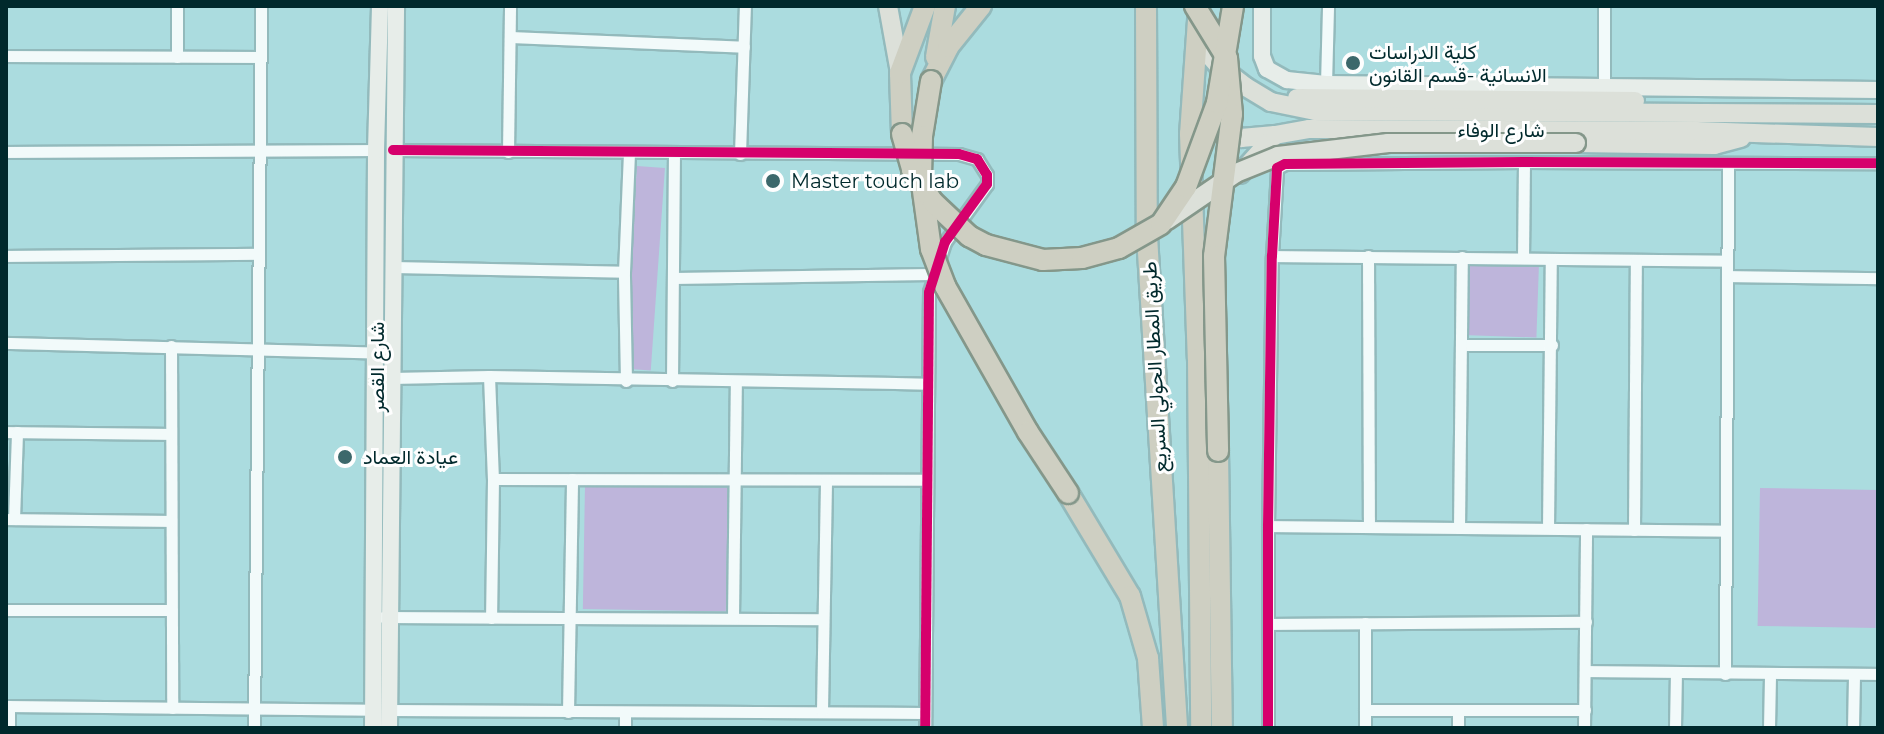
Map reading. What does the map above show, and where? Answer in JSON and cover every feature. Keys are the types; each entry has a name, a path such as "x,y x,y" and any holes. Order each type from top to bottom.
{"highway":[{"path":"925,6 900,73 899,114 912,170 933,202 969,236 1004,252 1062,260 1119,248 1161,224 1186,187 1210,127 1223,79 1233,6"},
{"path":"945,6 922,136 921,177 931,249 945,286 1028,432 1130,596 1148,658 1153,728"},
{"path":"931,81 948,47 981,6"},
{"name":"طريق المطار الحولي السريع","path":"1146,6 1147,236 1177,728"},
{"path":"1197,6 1227,58 1232,114 1214,256 1222,728"},
{"name":"طريق المطار الحولي السريع","path":"1197,6 1190,134 1192,260 1198,359 1201,728"}],"main road":[{"path":"888,6 900,73"},
{"name":"شارع الوفاء","path":"1196,40 1219,66 1271,102"},
{"path":"1227,58 1257,84 1289,97 1854,104 1878,107"},
{"name":"شارع الوفاء","path":"1878,114 1330,112 1235,92 1221,101 1217,117 1225,132 1233,137 1275,135 1309,129 1878,137"},
{"path":"1161,224 1236,173 1278,156 1388,143 1714,145 1751,134"},
{"path":"1192,260 1220,202 1275,135"}],"street":[{"path":"177,6 177,57"},
{"path":"254,728 261,6"},
{"path":"508,152 510,6"},
{"path":"740,154 745,6"},
{"path":"1262,6 1262,56 1267,69 1287,80 1326,84 1878,90"},
{"path":"1326,84 1328,6"},
{"path":"1604,6 1604,86"},
{"name":"شارع القصر","path":"373,728 381,710 384,474 377,353 388,11"},
{"path":"510,37 744,47"},
{"path":"6,56 260,57"},
{"path":"6,152 384,150 959,154 977,159 987,175 984,193 954,227 932,274 925,480 925,728"},
{"name":"شارع القصر","path":"384,150 393,267 391,378 384,474"},
{"path":"626,381 624,272 629,153"},
{"path":"672,381 674,153"},
{"path":"1523,258 1524,162"},
{"path":"1268,728 1272,256 1277,168 1281,165 1524,162 1878,163"},
{"path":"1725,674 1728,163"},
{"path":"6,256 258,254"},
{"path":"1272,256 1727,261"},
{"path":"1368,256 1369,527"},
{"path":"1459,528 1462,257"},
{"path":"1548,528 1551,260"},
{"path":"1634,530 1636,260"},
{"path":"393,267 624,272"},
{"path":"673,278 932,274"},
{"path":"1727,276 1878,278"},
{"path":"6,343 257,347 377,353"},
{"path":"1461,345 1552,345"},
{"path":"171,346 169,610 172,708"},
{"path":"391,378 489,376 626,381 927,384"},
{"path":"489,376 493,479 491,618"},
{"path":"733,618 736,382"},
{"path":"170,434 12,432 10,519 170,521"},
{"path":"493,479 925,480"},
{"path":"568,712 567,618 572,479"},
{"path":"822,711 826,480"},
{"path":"1268,526 1726,531"},
{"path":"1584,728 1586,529"},
{"path":"6,610 169,610"},
{"path":"382,617 823,619"},
{"path":"1269,624 1586,622"},
{"path":"1365,623 1365,728"},
{"path":"1586,671 1878,674"},
{"path":"1675,728 1676,673"},
{"path":"1769,728 1770,674"},
{"path":"1853,728 1854,675"},
{"path":"9,728 7,706 925,713"},
{"name":"شارع القصر","path":"381,710 389,728"},
{"path":"1365,710 1585,710"},
{"path":"1458,710 1458,728"},
{"path":"625,712 625,728"}],"shaded area":[{"path":"637,166 665,168 651,370 623,369"},
{"path":"1465,262 1539,265 1536,338 1462,335"},
{"path":"585,485 728,487 726,611 583,609"},
{"path":"1760,488 1878,490 1876,628 1758,626"}],"cycle path":[{"path":"393,150 959,154 977,159 987,175 987,184 945,242 929,292 925,728"},
{"path":"1268,728 1272,256 1277,168 1285,164 1524,162 1878,163"}],"place":[{"name":"كلية الدراسات الانسانية -قسم القانون","path":"1353,63"},
{"name":"Master touch lab","path":"773,181"},
{"name":"عيادة العماد","path":"345,457"}]}
